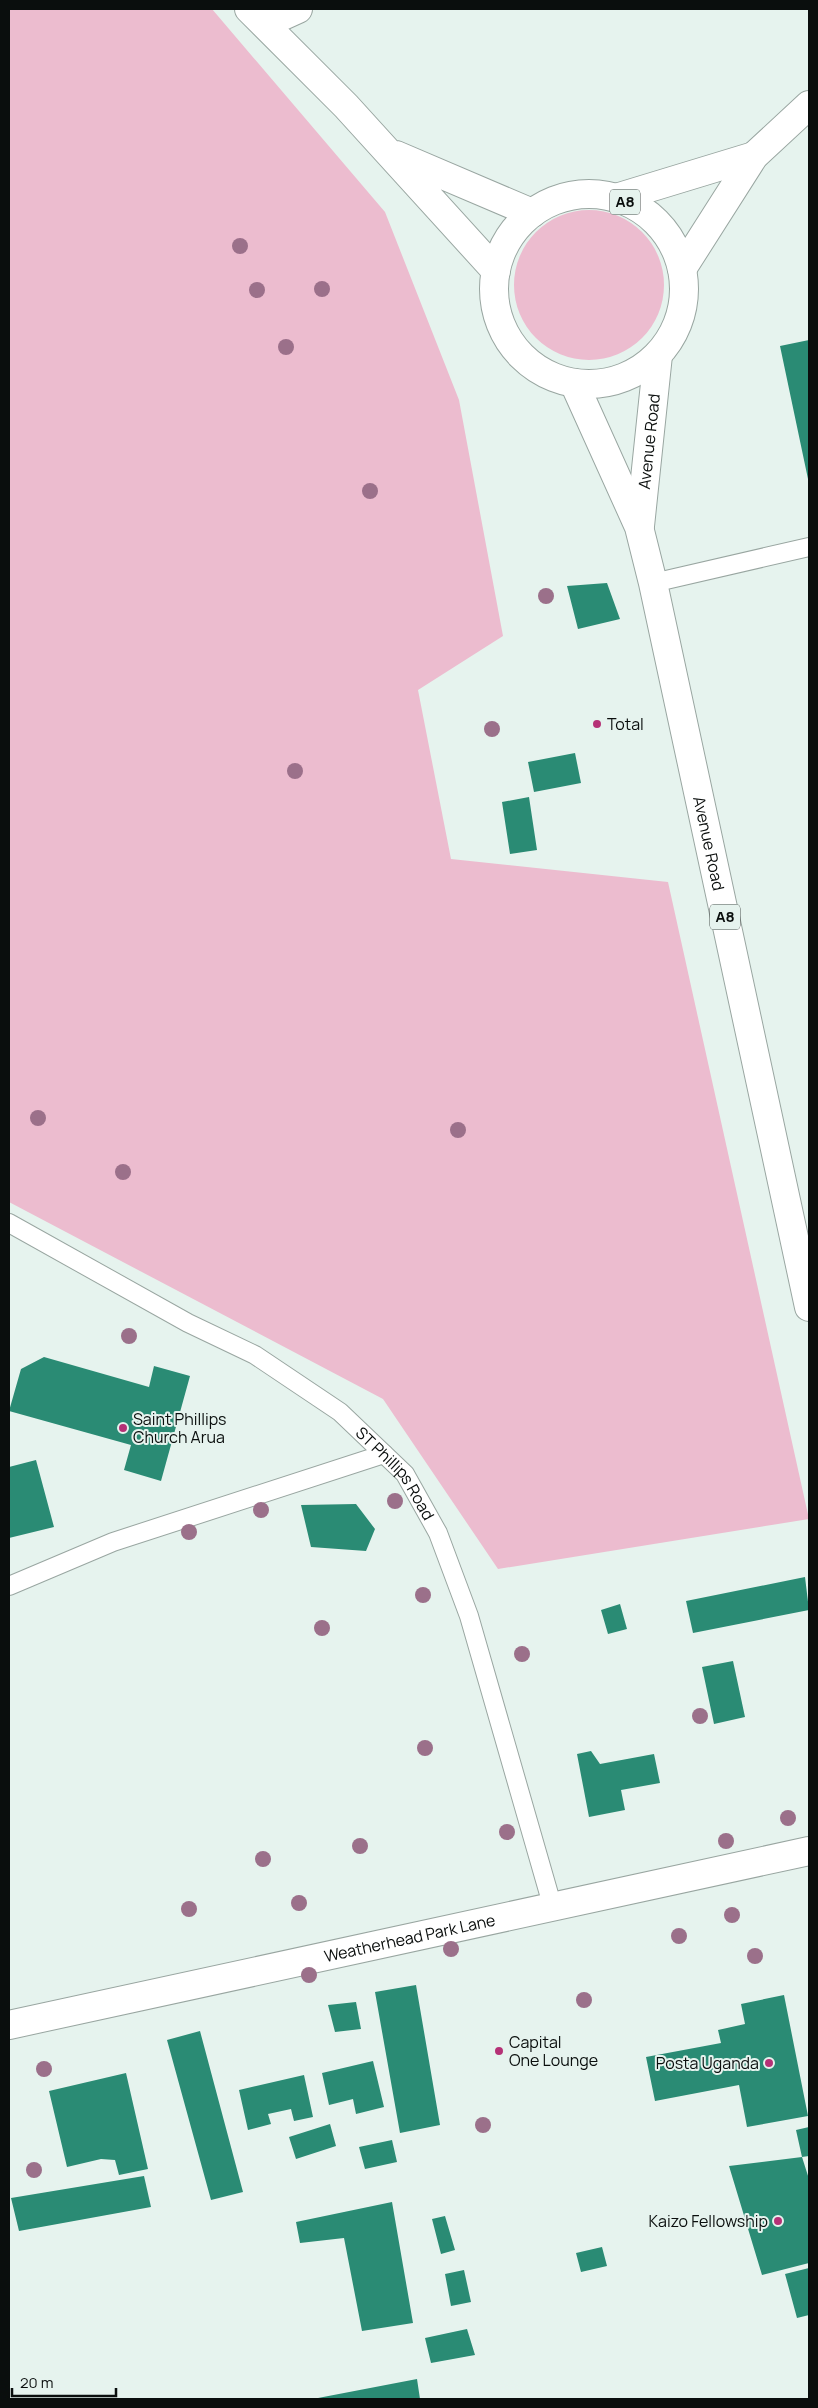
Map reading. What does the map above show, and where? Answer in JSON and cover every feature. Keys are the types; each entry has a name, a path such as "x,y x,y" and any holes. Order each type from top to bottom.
{"main road":[{"path":"257,16 298,9"},
{"path":"257,16 388,151 496,271"},
{"path":"682,269 754,156 809,105"},
{"path":"388,151 532,213"},
{"path":"616,198 754,156"},
{"name":"A8","path":"594,194 616,198 639,209 659,224 674,245 682,269 685,292 681,315 672,336 658,355 640,370 620,379 598,384 574,383 553,377 534,367 518,352 505,335 497,314 494,293 496,271 508,239 532,213 551,202 572,195 594,194"},
{"name":"Avenue Road","path":"639,527 658,355"},
{"name":"Avenue Road","path":"574,383 639,527 653,583 809,1307"},
{"name":"Weatherhead Park Lane","path":"9,2024 553,1908 809,1851"}],"lane":[{"path":"653,583 809,547"},
{"name":"ST Phillips Road","path":"9,1224 188,1323 255,1355 340,1412 405,1474 438,1534 465,1607 553,1908"},
{"path":"9,1586 113,1542 384,1454"}],"shaded area":[{"path":"9,9 212,9 385,212 459,400 503,636 418,690 451,859 668,882 809,1519 498,1569 383,1399 9,1202"},
{"path":"589,210 604,211 618,216 642,232 658,256 663,270 663,300 658,314 642,338 618,354 604,359 589,360 574,359 560,354 536,338 520,314 515,300 514,285 515,270 520,256 536,232 560,216 574,211"}],"building":[{"path":"809,340 809,479 808,479 780,346"},
{"path":"607,583 620,619 578,629 567,586"},
{"path":"575,753 581,783 534,792 528,762"},
{"path":"529,797 537,850 510,854 502,802"},
{"name":"Saint Phillips Church Arua","path":"44,1357 149,1387 154,1366 190,1376 161,1481 124,1470 131,1445 9,1411 21,1369"},
{"path":"36,1460 54,1527 9,1538 9,1467"},
{"path":"356,1504 375,1529 366,1551 311,1547 301,1505"},
{"path":"805,1577 809,1610 693,1633 686,1601"},
{"path":"620,1604 627,1629 608,1634 601,1610"},
{"path":"733,1661 745,1717 714,1724 702,1667"},
{"path":"591,1751 600,1764 654,1754 660,1783 621,1790 625,1810 589,1817 577,1754"},
{"path":"416,1985 440,2125 400,2133 375,1992"},
{"path":"784,1995 808,2116 747,2127 739,2085 655,2101 646,2057 721,2043 718,2030 745,2024 741,2004"},
{"path":"356,2002 361,2029 335,2032 328,2005"},
{"path":"200,2031 243,2192 211,2200 167,2040"},
{"path":"373,2061 384,2107 356,2114 353,2099 329,2105 322,2073"},
{"path":"126,2073 148,2169 119,2175 115,2160 101,2159 67,2167 49,2091"},
{"path":"304,2075 313,2117 294,2121 291,2109 268,2114 271,2124 248,2130 239,2090"},
{"path":"330,2124 336,2146 296,2159 289,2137"},
{"path":"809,2127 809,2156 802,2157 796,2130"},
{"path":"392,2140 397,2162 365,2169 359,2147"},
{"name":"Kaizo Fellowship","path":"802,2157 809,2179 809,2263 762,2275 729,2166"},
{"path":"144,2176 151,2207 19,2231 11,2198"},
{"path":"392,2202 413,2323 362,2331 344,2238 300,2243 296,2222"},
{"path":"445,2216 455,2250 441,2254 432,2219"},
{"path":"602,2247 607,2266 581,2272 576,2253"},
{"path":"809,2268 809,2315 797,2318 785,2274"},
{"path":"464,2270 471,2302 451,2306 445,2274"},
{"path":"467,2329 475,2355 431,2363 425,2338"},
{"path":"417,2379 420,2399 318,2399 318,2398"}],"place":[{"name":"Total","path":"597,724"},
{"name":"Saint Phillips Church Arua","path":"123,1428"},
{"name":"Capital One Lounge","path":"499,2051"},
{"name":"Posta Uganda","path":"769,2063"},
{"name":"Kaizo Fellowship","path":"778,2221"}]}
